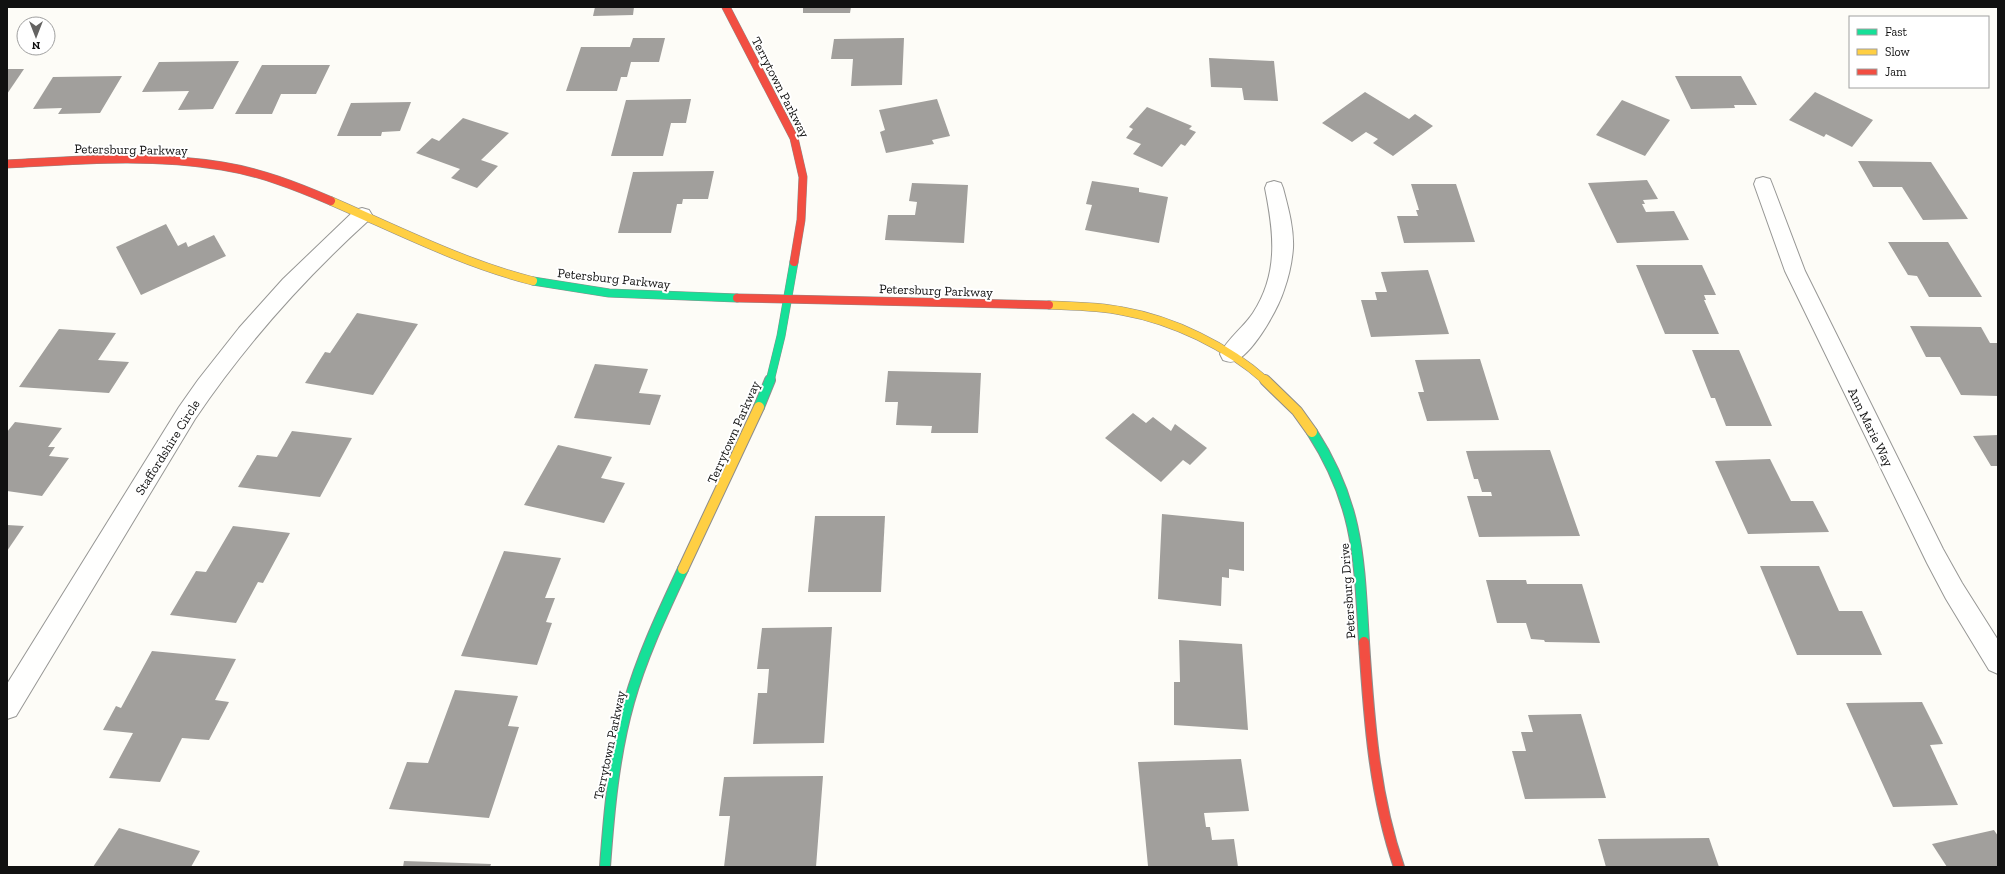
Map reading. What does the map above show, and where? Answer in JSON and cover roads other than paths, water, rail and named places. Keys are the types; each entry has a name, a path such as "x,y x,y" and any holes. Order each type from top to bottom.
{"street":[{"name":"Terrytown Parkway","path":"605,867 608,815 615,767 624,721 636,681 659,621 763,400 778,353 789,298 803,208 803,177 799,157 790,129 726,7"},
{"name":"Petersburg Parkway","path":"7,164 107,160 172,160 232,168 286,183 469,261 528,280 560,286 661,298 789,298 1100,308 1150,318 1200,338 1230,354"},
{"name":"Ann Marie Way","path":"1764,184 1779,231 1815,312 1935,556 1958,598 1998,662"},
{"path":"1230,354 1251,334 1266,310 1277,284 1283,246 1274,188"},
{"name":"Staffordshire Circle","path":"7,707 187,413 218,368 285,289 334,240 362,215"},
{"name":"Petersburg Drive","path":"1230,354 1265,380 1285,398 1308,426 1336,472 1349,507 1357,540 1359,560 1371,752 1374,777 1385,825 1399,867"}]}
